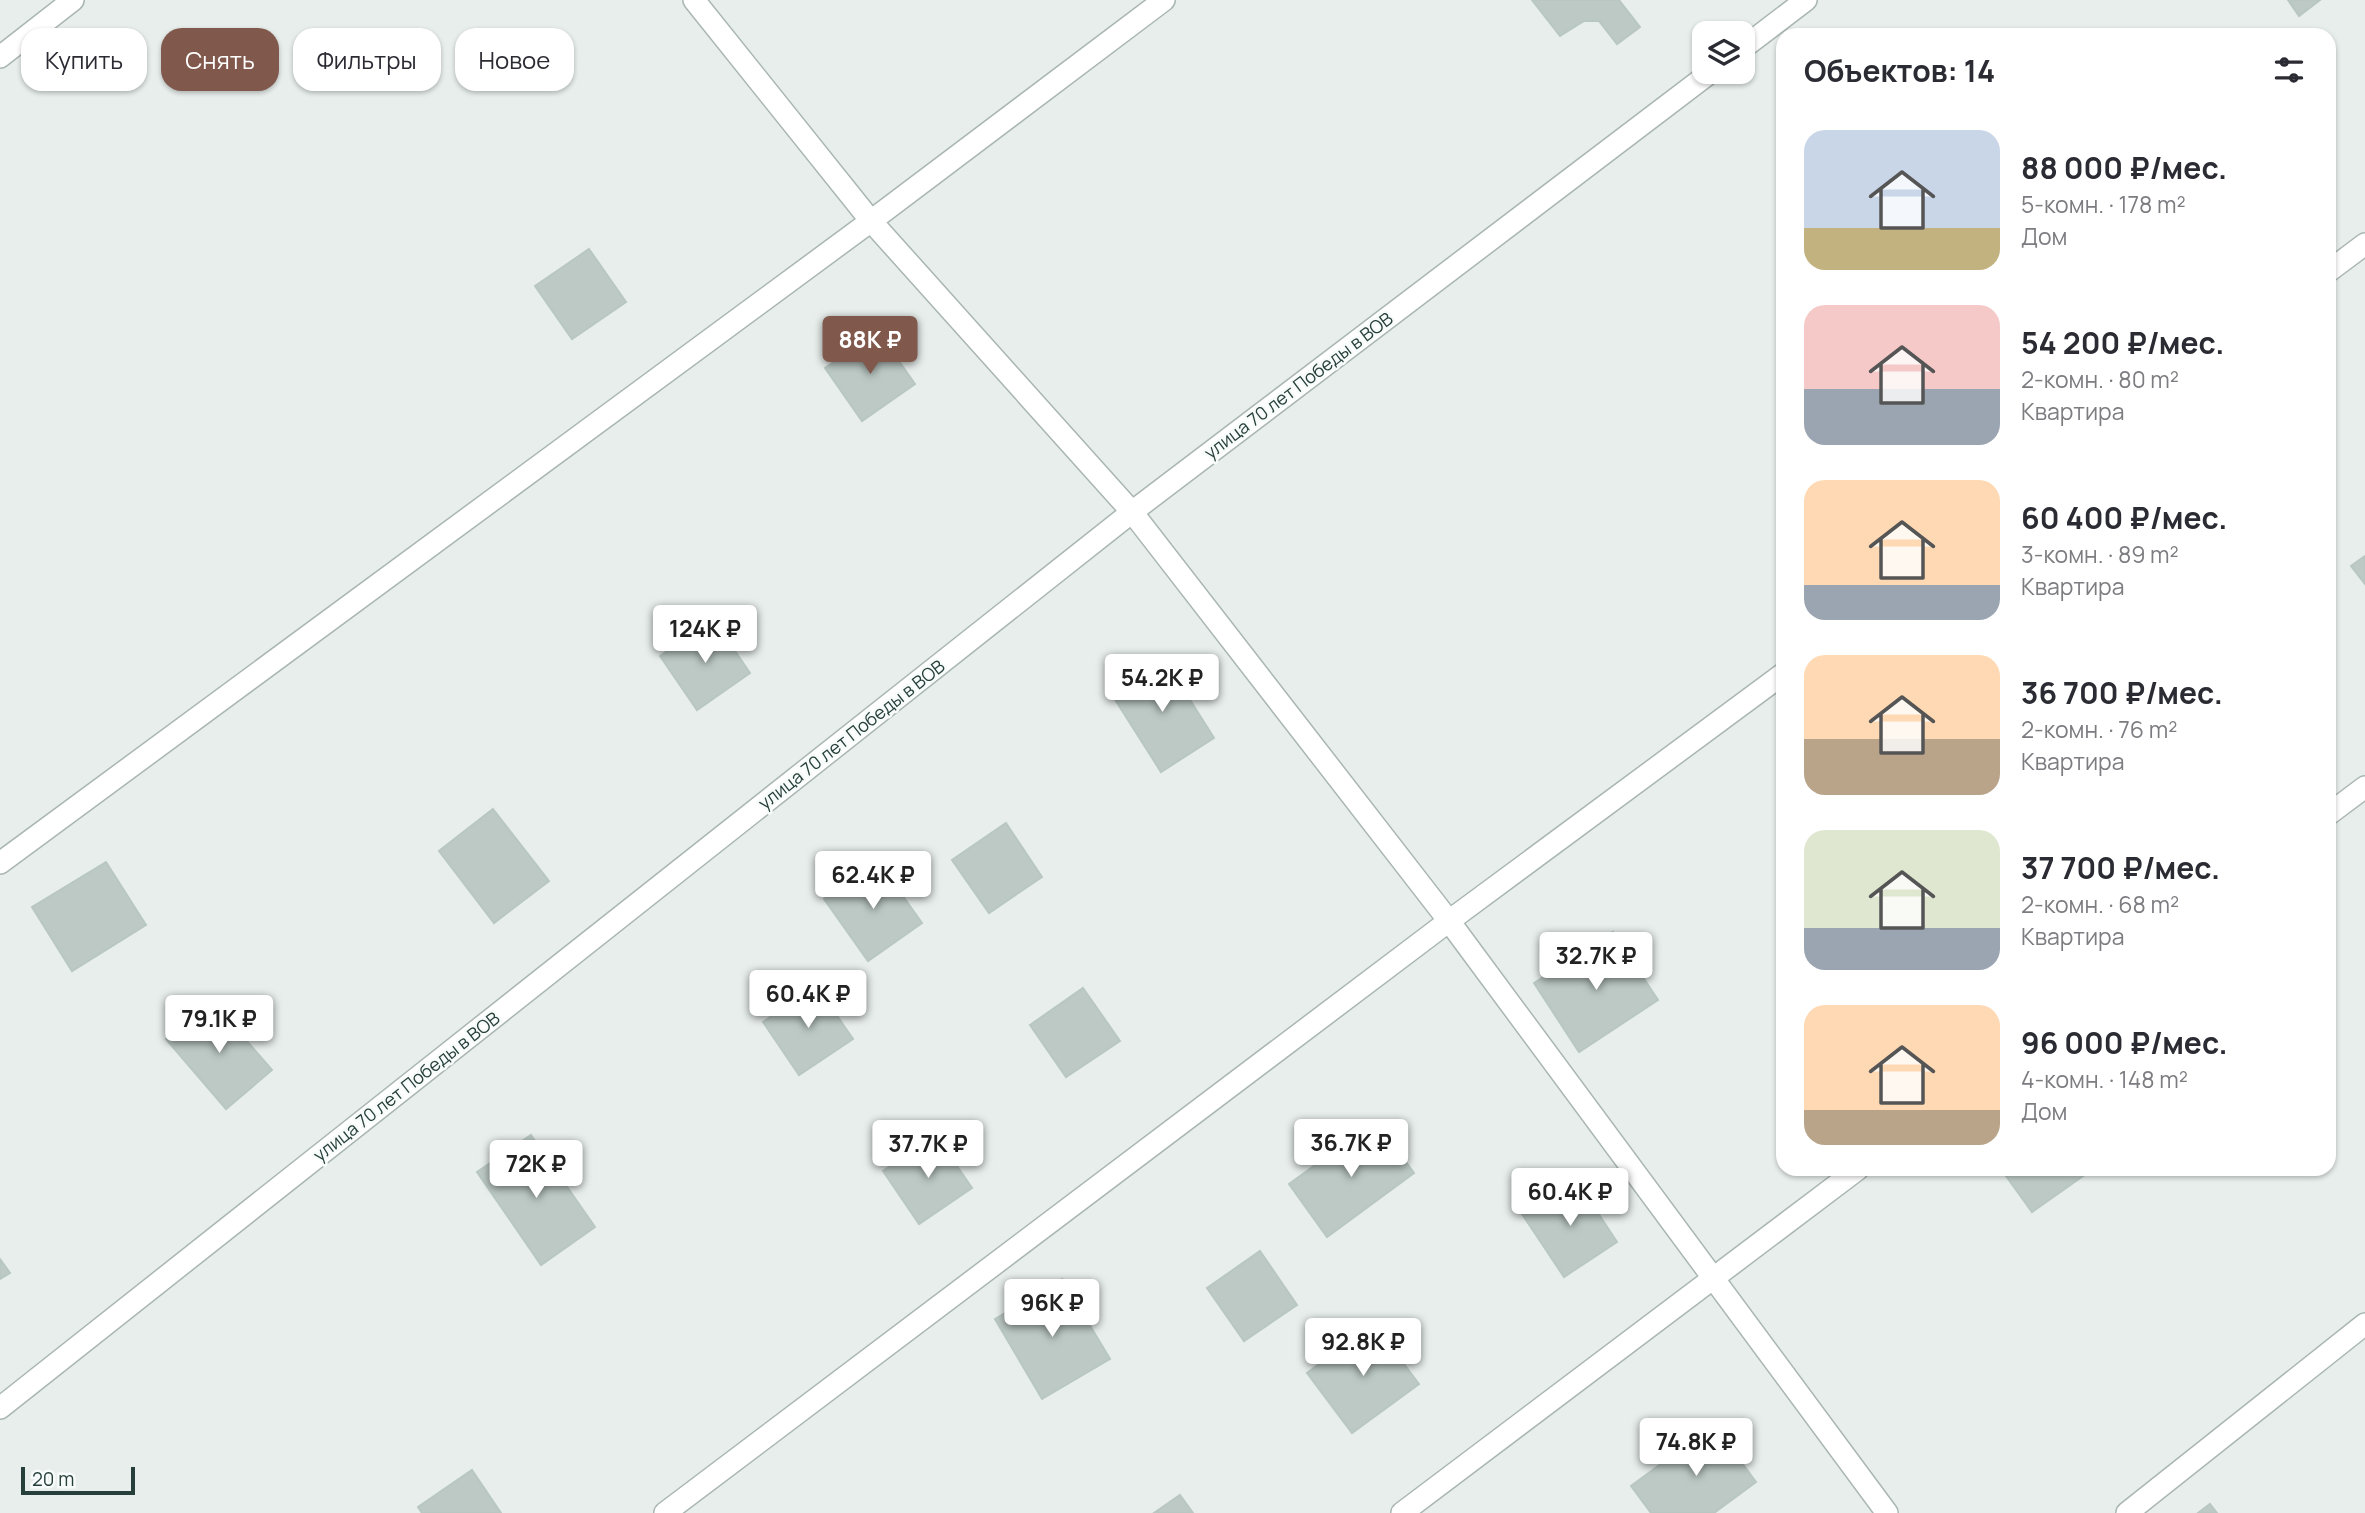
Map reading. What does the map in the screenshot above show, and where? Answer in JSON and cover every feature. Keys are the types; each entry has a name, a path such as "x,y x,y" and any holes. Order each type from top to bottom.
{"street":[{"path":"0,57 73,0"},
{"path":"694,0 871,221 1132,512 1449,921 1887,1513"},
{"path":"0,863 871,221 1164,0"},
{"path":"1755,39 1806,0"},
{"name":"улица 70 лет Победы в ВОВ","path":"0,1408 1132,512 1695,84"},
{"path":"2336,266 2365,244"},
{"path":"665,1513 1449,921 1776,679"},
{"path":"2336,809 2365,787"},
{"path":"1402,1513 1849,1176"},
{"path":"2127,1513 2365,1324"}],"building":[{"path":"1532,0 1619,0 1640,27 1617,44 1599,21 1584,21 1560,36"},
{"path":"2288,0 2320,0 2299,16"},
{"path":"589,249 626,302 572,339 535,286"},
{"path":"878,331 915,384 862,421 825,368"},
{"path":"2365,556 2365,584 2351,566"},
{"path":"714,620 750,673 697,710 660,656"},
{"path":"1163,657 1214,738 1161,772 1109,690"},
{"path":"493,809 549,881 494,923 439,851"},
{"path":"1006,823 1042,877 989,913 952,860"},
{"path":"878,861 922,923 868,961 824,899"},
{"path":"106,862 146,925 72,971 32,907"},
{"path":"1613,932 1658,1000 1579,1052 1534,983"},
{"path":"816,985 853,1039 799,1075 763,1022"},
{"path":"1083,988 1120,1041 1066,1077 1030,1025"},
{"path":"211,1000 272,1070 226,1109 166,1039"},
{"path":"1376,1121 1414,1173 1327,1237 1289,1184"},
{"path":"531,1135 595,1227 541,1265 477,1172"},
{"path":"936,1135 972,1188 919,1224 883,1171"},
{"path":"2006,1176 2083,1176 2032,1212"},
{"path":"1575,1178 1617,1242 1564,1277 1522,1214"},
{"path":"1260,1251 1297,1305 1244,1341 1207,1288"},
{"path":"0,1259 10,1273 0,1279"},
{"path":"1062,1279 1110,1359 1042,1399 995,1319"},
{"path":"1374,1324 1419,1384 1352,1433 1307,1373"},
{"path":"1714,1425 1756,1482 1714,1513 1651,1513 1631,1486"},
{"path":"472,1470 501,1513 422,1513 418,1507"},
{"path":"1180,1495 1193,1513 1154,1513"},
{"path":"2210,1504 2217,1513 2198,1513"}]}
